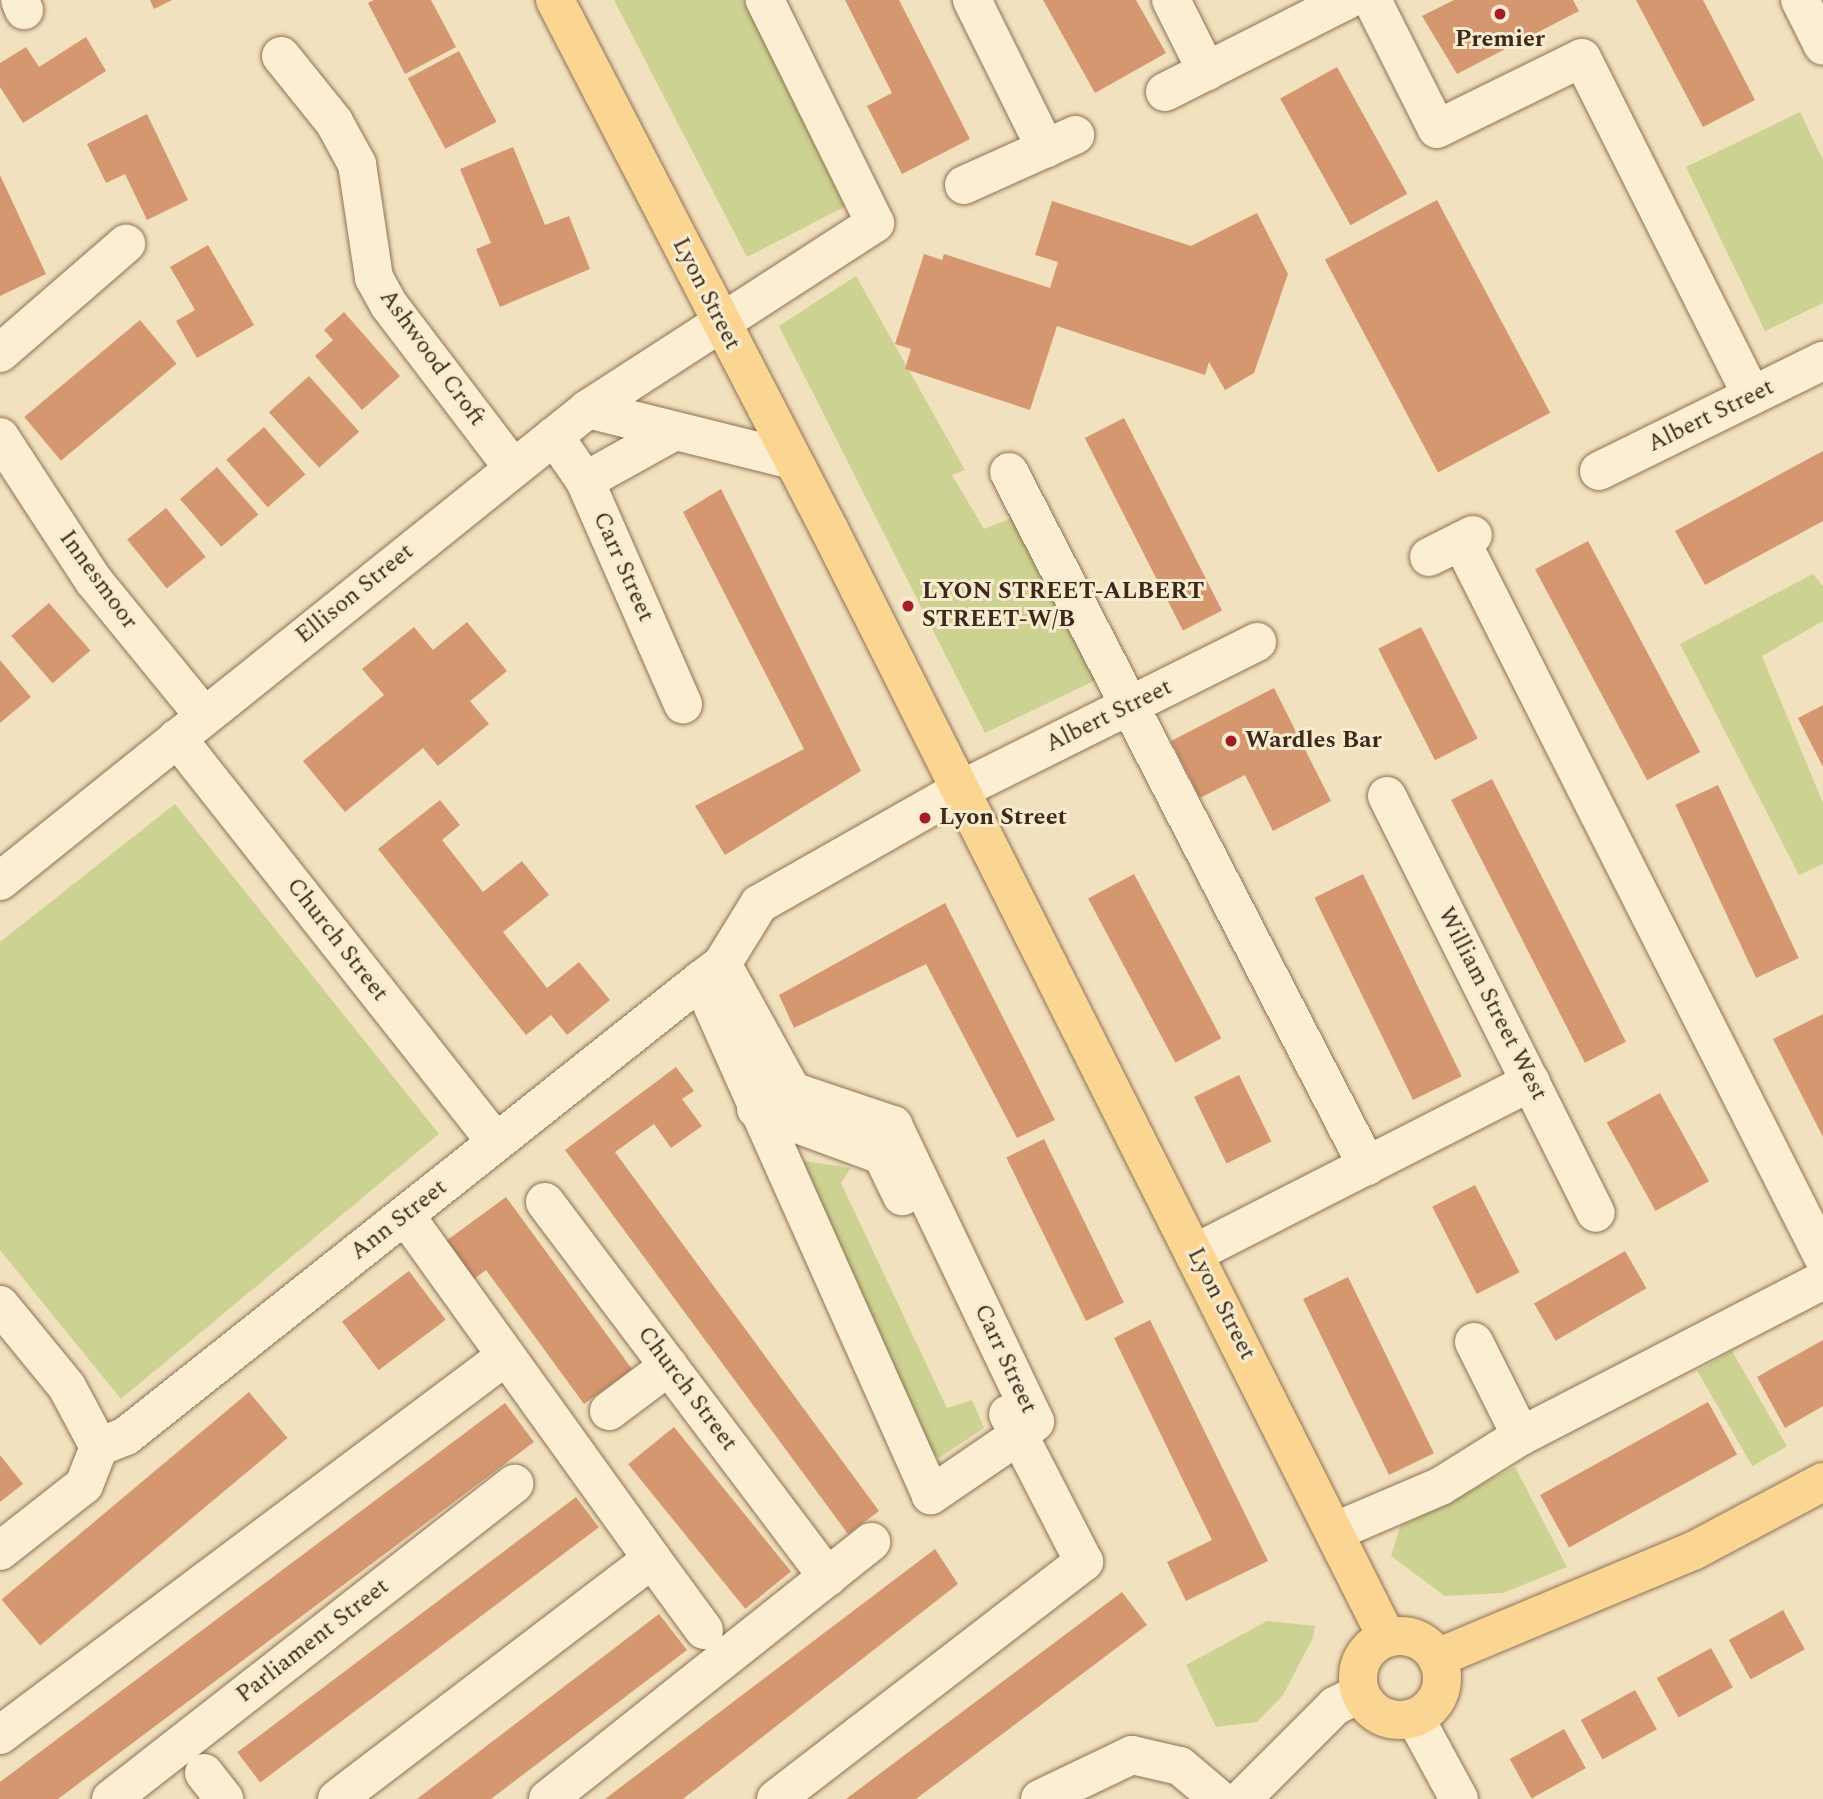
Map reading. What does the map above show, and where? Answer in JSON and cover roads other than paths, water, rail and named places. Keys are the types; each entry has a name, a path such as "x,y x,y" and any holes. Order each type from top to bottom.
{"main road":[{"name":"Lyon Street","path":"555,0 793,460 1336,1531 1387,1638"},
{"path":"1437,1658 1693,1551 1823,1482"},
{"path":"1387,1638 1413,1638 1437,1658 1441,1687 1415,1718 1381,1716 1360,1693 1364,1655 1387,1638"}],"street":[{"name":"Ellison Street","path":"0,881 588,409 719,321 875,223 765,0"},
{"path":"964,185 1060,142 972,0"},
{"path":"1171,0 1207,72"},
{"path":"1166,92 1347,0"},
{"path":"1372,0 1437,129 1582,58 1752,396"},
{"path":"1800,0 1823,46"},
{"name":"Ashwood Croft","path":"281,56 357,164 374,278 388,305 513,468"},
{"path":"0,353 126,244"},
{"name":"Albert Street","path":"1599,471 1823,361"},
{"path":"588,409 793,460"},
{"path":"585,481 673,432"},
{"name":"Carr Street","path":"554,436 585,481 682,704"},
{"name":"Innesmoor","path":"0,437 191,727"},
{"path":"1009,472 1367,1166"},
{"path":"1454,544 1823,1257"},
{"name":"Albert Street","path":"711,972 759,904 960,790 1257,642"},
{"name":"Church Street","path":"191,727 496,1142"},
{"name":"William Street West","path":"1387,796 1597,1213"},
{"path":"711,972 756,1109 931,1495 1019,1435 882,1156 756,1109"},
{"name":"Carr Street","path":"711,972 792,1091 893,1125 1035,1422 1019,1435 1084,1562 776,1799"},
{"name":"Ann Street","path":"99,1447 126,1437 711,972"},
{"path":"1195,1253 1531,1082"},
{"name":"Church Street","path":"545,1202 828,1577"},
{"path":"405,1215 704,1630"},
{"path":"1336,1531 1441,1486 1521,1436 1823,1280"},
{"path":"0,1305 67,1387 91,1422 99,1447 84,1485 0,1551"},
{"path":"1474,1342 1521,1436"},
{"path":"0,1735 506,1356"},
{"path":"609,1411 669,1366"},
{"name":"Parliament Street","path":"111,1799 514,1484"},
{"path":"548,1799 871,1542"},
{"path":"337,1799 652,1559"},
{"path":"1242,1799 1335,1706 1360,1693"},
{"path":"1415,1718 1459,1799"},
{"path":"1040,1799 1132,1755 1180,1766 1219,1799"}],"place":[{"name":"Premier","path":"1500,14"},
{"name":"LYON STREET-ALBERT STREET-W/B","path":"908,606"},
{"name":"Wardles Bar","path":"1231,741"},
{"name":"Lyon Street","path":"925,818"}]}
